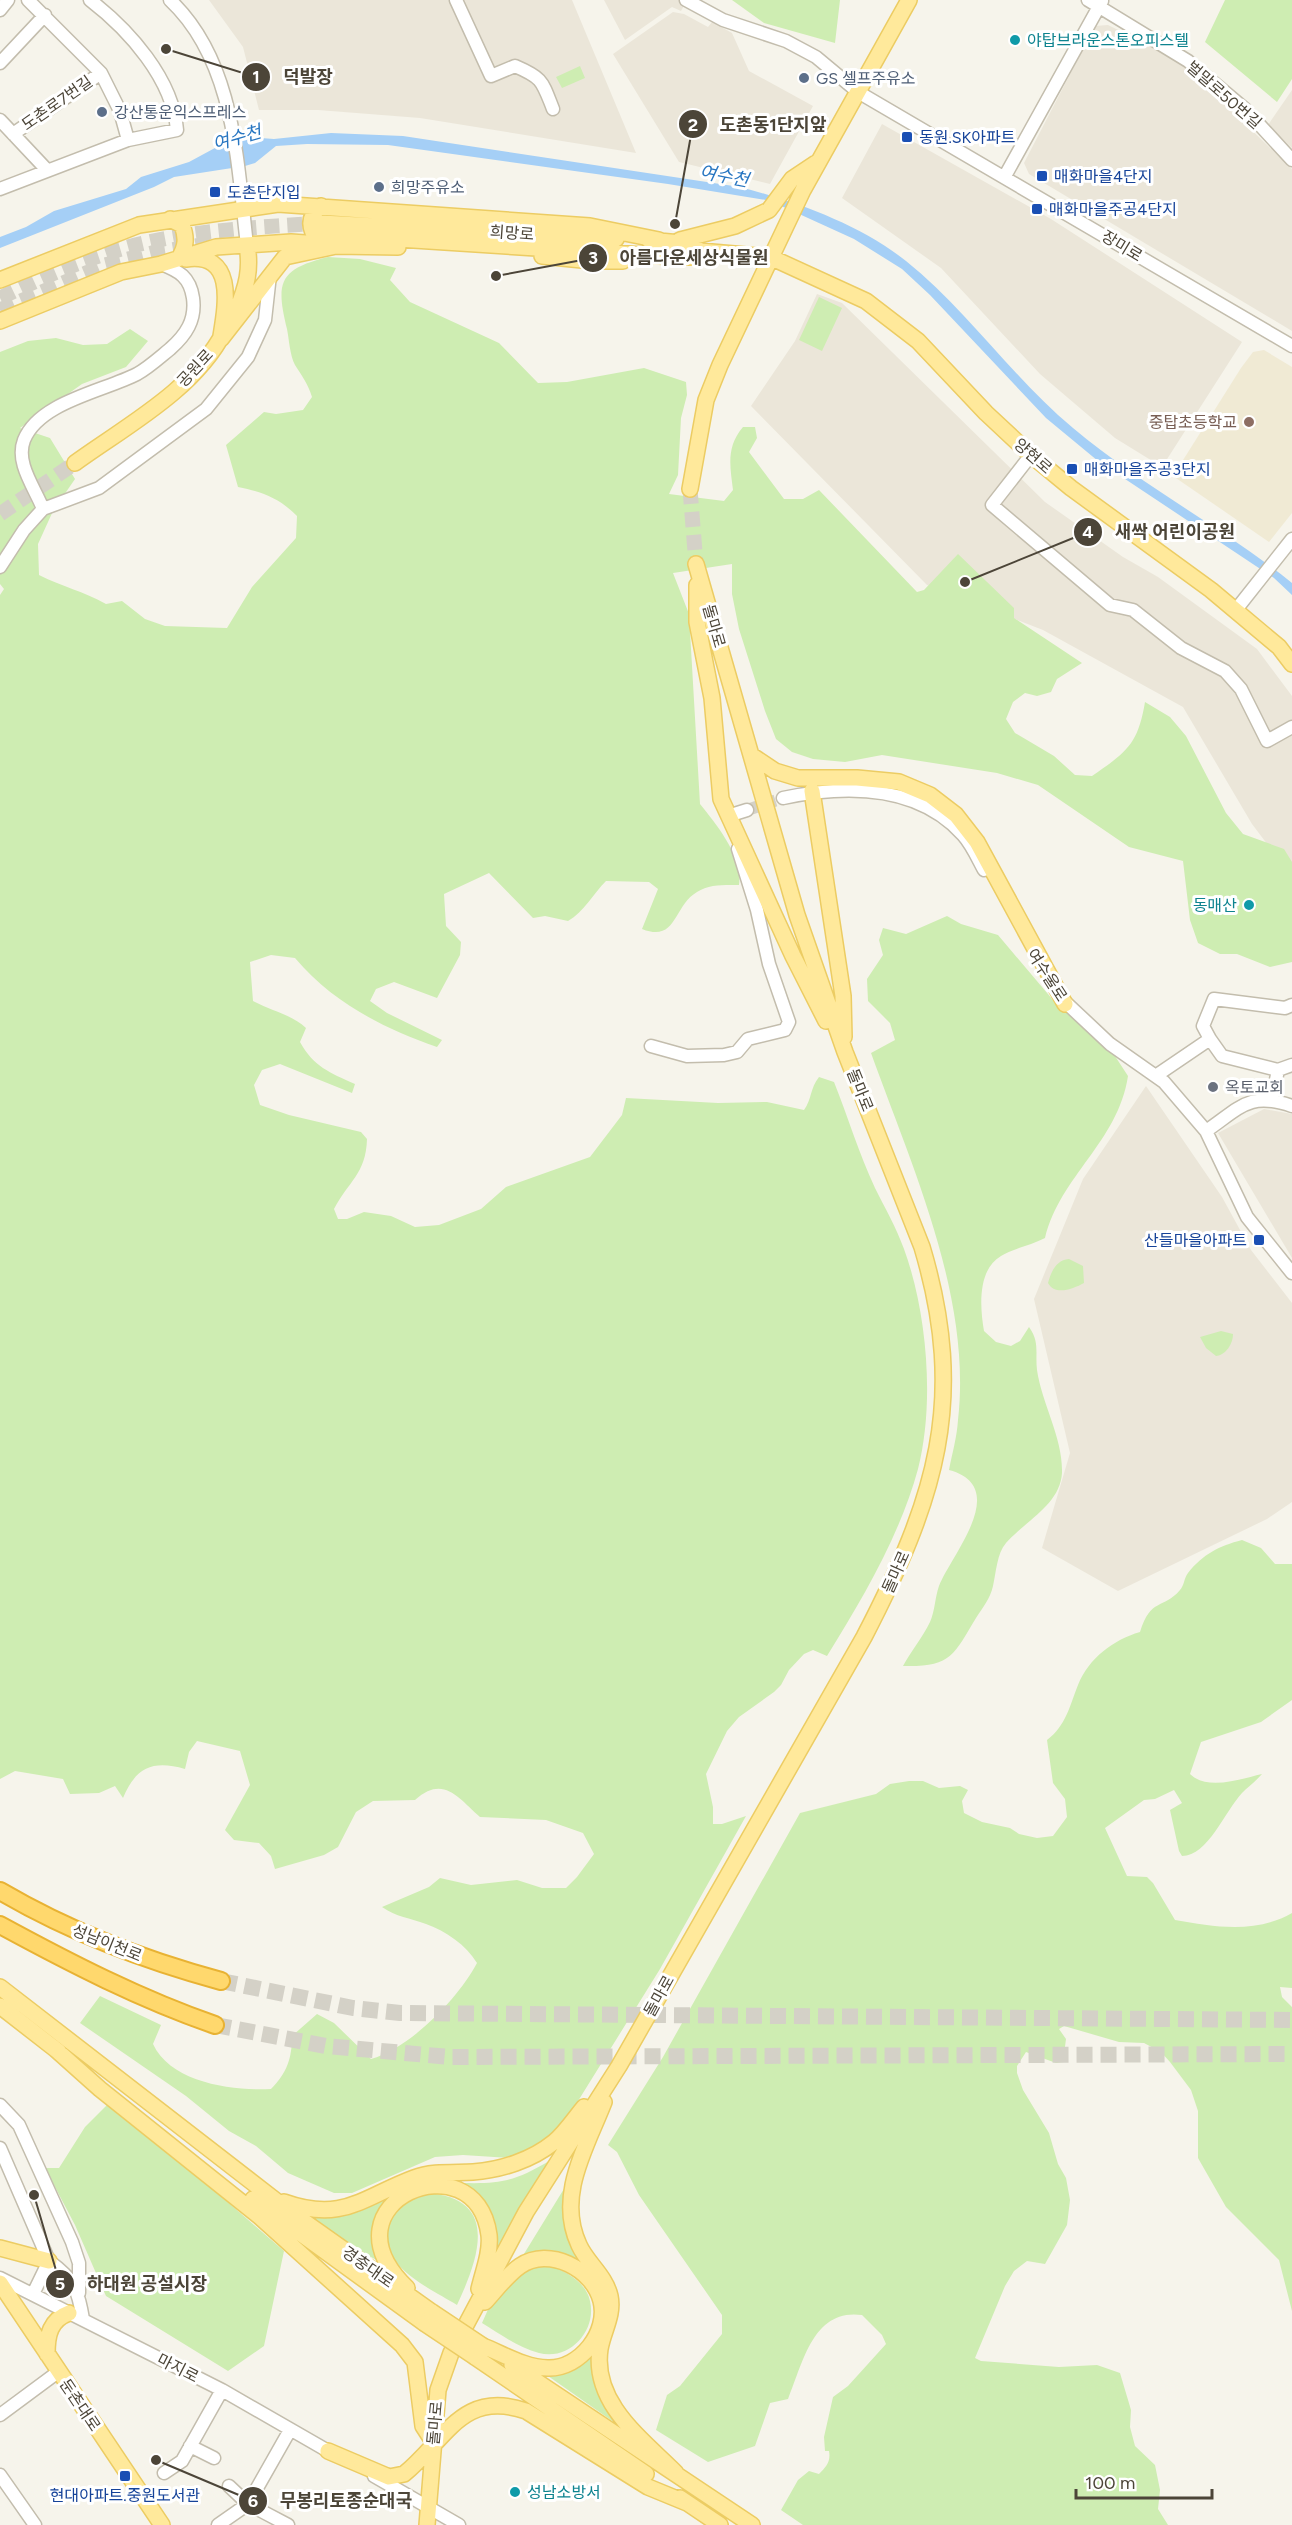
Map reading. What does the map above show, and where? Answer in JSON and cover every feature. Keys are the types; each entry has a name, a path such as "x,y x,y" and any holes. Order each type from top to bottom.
{"highway":[{"name":"성남이천로","path":"0,1891 82,1935 159,1964 221,1981"},
{"name":"성남이천로","path":"0,1925 63,1959 160,2006 215,2025"}],"main road":[{"path":"690,489 706,400 720,365 803,190 909,0"},
{"path":"677,241 735,226 769,210 792,180 820,160"},
{"path":"0,280 139,225 242,207 278,204 590,226 659,240"},
{"path":"321,206 314,212 310,221 310,229 376,247"},
{"path":"170,219 182,225 185,234 186,243 179,258"},
{"path":"161,264 246,238 291,242 321,233"},
{"name":"희망로","path":"321,233 659,240 691,244 700,251 770,257"},
{"name":"희망로","path":"321,233 675,257 690,257 700,251"},
{"name":"공원로","path":"75,463 167,397 201,365 221,339 247,285 250,263 246,238"},
{"path":"221,339 285,257 336,246 503,252 592,261 639,261 675,257"},
{"name":"양현로","path":"770,257 866,301 918,341 986,413 1032,455 1071,488 1211,590 1279,647 1292,664"},
{"path":"0,321 121,272 190,259 209,262 219,268 226,285 221,339"},
{"name":"돌마로","path":"427,2525 438,2390 451,2353 472,2318 526,2212 619,2066 864,1637 896,1576 932,1481 943,1420 944,1383 937,1311 922,1247 845,1052 797,915 696,564 698,622 712,698 721,799 730,815"},
{"path":"751,755 775,771 798,778 819,780 857,778 899,782 930,795 957,815 977,842 1065,1004"},
{"path":"812,791 843,996 845,1052"},
{"path":"730,815 796,964 845,1052"},
{"name":"경충대로","path":"0,1987 428,2318"},
{"name":"경충대로","path":"0,2006 334,2260 676,2473 752,2525"},
{"path":"53,2047 100,2089 260,2217 402,2345 415,2362 423,2426 434,2443"},
{"path":"257,2186 285,2202 304,2209 345,2209 370,2200 416,2177 484,2171 510,2165 554,2142 619,2066"},
{"path":"619,2066 575,2173 569,2210 573,2234 582,2252 598,2271 610,2296 608,2325 600,2349 601,2374 608,2399 623,2420 676,2473"},
{"path":"428,2318 400,2281 381,2246 381,2226 387,2208 404,2193 428,2185 450,2187 469,2197 483,2213 489,2236 487,2256 472,2318"},
{"path":"0,2248 49,2261"},
{"path":"472,2318 522,2264 543,2258 560,2260 576,2268 591,2283 601,2301 602,2322 594,2339 584,2353 569,2364 549,2368 479,2352"},
{"name":"둔촌대로","path":"0,2283 58,2373 162,2525"},
{"path":"47,2354 51,2327 58,2317 76,2316"},
{"name":"경충대로","path":"479,2352 720,2525"},
{"path":"328,2451 389,2477 404,2474 469,2412 488,2405 505,2404 526,2411 648,2487 687,2503"}],"street":[{"path":"0,10 8,0"},
{"name":"도촌로7번길","path":"28,0 101,73 120,111 128,140"},
{"path":"0,189 128,140 177,130 173,107 153,67 118,26 90,0"},
{"path":"170,0 186,17 217,70 230,126 246,238"},
{"path":"456,0 491,76 515,66 529,72 542,80 553,109"},
{"name":"장미로","path":"686,0 723,20 786,41 816,57 858,93 1005,176 1292,346"},
{"path":"1005,176 1096,2"},
{"name":"벌말로50번길","path":"1096,2 1188,61 1245,110 1292,160"},
{"path":"0,63 45,15"},
{"name":"도촌로7번길","path":"13,134 101,73"},
{"name":"도촌로7번길","path":"0,120 47,170"},
{"path":"43,509 23,466 24,440 30,430 53,409 139,373 174,345 187,330 193,315 192,291 181,272 161,264"},
{"path":"0,567 24,530 43,509 99,488 206,409 248,357 265,320 270,275"},
{"path":"1032,455 993,505 1110,605 1133,610 1181,648 1226,671 1241,689 1267,741 1292,727"},
{"path":"1235,611 1292,539"},
{"name":"여수울로","path":"783,798 812,791 844,789 899,796 928,807 964,836 1030,950 1065,1004 1110,1044 1157,1075 1206,1131 1247,1217 1292,1273"},
{"path":"651,1046 687,1056 724,1055 737,1052 748,1039 785,1030 789,1022 769,964 730,815 747,810"},
{"path":"1292,1005 1285,1008 1214,999 1203,1026 1222,1056 1278,1070 1292,1065"},
{"path":"1157,1075 1210,1039"},
{"path":"1272,1099 1278,1070"},
{"path":"1206,1131 1251,1100 1272,1099 1292,1106"},
{"path":"0,2105 19,2125 75,2251 79,2263 76,2316"},
{"path":"0,2148 49,2261 68,2275 79,2293"},
{"path":"49,2261 67,2264 73,2258 75,2251"},
{"path":"33,2294 49,2261"},
{"name":"마지로","path":"0,2278 222,2390 459,2525"},
{"path":"0,2415 58,2373"},
{"path":"164,2473 182,2461 222,2390"},
{"path":"218,2525 248,2504 290,2430"},
{"path":"190,2445 214,2458"},
{"path":"0,2475 34,2525"},
{"path":"229,2486 248,2504 288,2525"}],"shaded area":[{"path":"209,0 572,0 636,153 420,118 318,110 259,110 243,47"},
{"path":"604,0 687,0 681,11 672,7 625,40"},
{"path":"673,12 684,14 708,27 712,22 732,33 749,71 813,106 770,184 679,162 613,54"},
{"path":"1108,25 1179,60 1292,169 1292,331 1029,174 1024,163 1095,26"},
{"path":"1292,90 1292,148 1268,125"},
{"path":"882,124 1051,219 1242,342 1162,467 1115,438 1040,374 941,268 842,198"},
{"path":"817,294 842,303 1045,502 1123,557 1158,577 1257,649 1292,696 1292,877 1252,824 1183,707 1043,630 927,585 751,406 795,341"},
{"name":"중탑초등학교","path":"1264,350 1292,367 1292,513 1269,542 1173,476 1241,368 1253,352"},
{"name":"산들마을아파트","path":"1146,1086 1222,1197 1251,1250 1292,1303 1292,1502 1267,1519 1118,1591 1042,1548 1070,1453 1034,1299 1083,1179"},
{"path":"1264,1109 1292,1114 1292,1258 1218,1133"}],"green space":[{"path":"732,0 840,0 835,43 764,23"},
{"path":"1225,0 1292,0 1292,79 1277,102 1205,42"},
{"path":"580,66 585,78 562,88 556,77"},
{"path":"328,257 360,259 396,268 390,280 410,302 499,343 538,383 567,382 644,368 686,382 687,395 681,418 678,475 669,494 724,501 733,490 730,465 734,442 743,427 755,427 757,438 749,452 784,499 803,499 819,490 917,592 924,590 958,554 1014,608 1014,618 1082,663 1057,679 1051,692 1037,696 1025,693 1013,702 1006,719 1015,733 1054,756 1075,775 1092,776 1129,746 1139,728 1145,702 1170,717 1186,736 1226,813 1243,834 1284,849 1292,862 1292,962 1270,967 1237,954 1220,954 1198,943 1190,920 1183,861 1129,847 1038,785 997,773 882,755 845,762 813,759 792,752 776,739 765,711 739,629 732,594 732,564 673,573 689,614 700,804 721,831 733,853 737,863 739,885 702,889 689,898 668,927 662,931 653,932 642,929 658,889 649,882 606,881 584,908 568,921 545,916 533,918 489,873 444,894 446,926 461,942 460,955 437,998 394,982 376,989 370,1001 387,1013 442,1040 437,1047 378,1022 342,1001 295,958 271,955 250,962 253,1001 300,1023 306,1028 300,1042 311,1057 330,1072 355,1084 352,1093 280,1064 262,1070 254,1085 260,1105 289,1115 361,1132 367,1139 360,1169 334,1209 338,1219 347,1219 364,1212 391,1216 415,1227 439,1225 481,1209 506,1187 590,1157 622,1115 626,1098 718,1103 767,1102 804,1110 819,1077 834,1082 869,1175 904,1249 918,1301 926,1358 926,1416 923,1443 910,1494 891,1542 867,1589 827,1656 813,1650 804,1654 789,1670 781,1685 774,1692 739,1717 727,1731 706,1774 713,1807 713,1824 722,1824 746,1816 660,1969 565,2122 552,2136 511,2158 463,2155 435,2157 352,2193 334,2193 288,2173 256,2146 229,2131 186,2096 80,2023 100,1996 161,2025 153,2044 174,2068 204,2082 222,2086 271,2089 288,2065 292,2036 317,2014 334,2023 371,2059 386,2053 417,2033 458,1992 477,1963 467,1950 448,1935 382,1907 429,1887 440,1878 471,1885 517,1880 542,1888 566,1888 594,1854 583,1833 546,1820 480,1817 450,1792 434,1789 415,1800 373,1801 356,1812 338,1847 324,1855 275,1869 271,1856 259,1843 234,1840 225,1830 250,1785 240,1751 197,1741 189,1752 185,1769 164,1765 147,1768 134,1779 123,1798 115,1786 99,1793 70,1794 63,1779 15,1771 0,1779 0,595 4,589 0,584 0,352 28,341 56,338 83,345 107,344 130,329 148,341 126,367 82,384 20,428 50,438 75,479 53,511 38,544 39,575 106,604 122,601 145,619 165,626 227,628 252,587 296,538 297,516 270,497 238,487 226,445 264,412 276,414 303,410 312,397 292,357 283,313 282,288 291,272"},
{"path":"819,297 842,308 822,351 799,340"},
{"path":"947,916 961,924 998,935 1053,1000 1113,1053 1128,1076 1113,1120 1063,1196 1052,1216 1045,1238 1001,1256 993,1262 982,1290 984,1331 996,1342 1011,1346 1020,1341 1029,1327 1035,1338 1037,1370 1059,1447 1062,1473 1060,1484 1040,1512 1003,1547 990,1595 962,1642 949,1657 941,1661 919,1666 903,1666 930,1622 939,1586 964,1540 977,1506 976,1491 967,1479 949,1470 958,1420 960,1374 956,1327 935,1233 871,1053 895,1040 890,1023 868,1001 867,979 883,955 879,940 883,928 906,934"},
{"path":"1069,1259 1083,1266 1084,1283 1070,1289 1060,1290 1051,1287 1048,1283 1055,1267"},
{"path":"1221,1331 1233,1334 1233,1338 1226,1351 1216,1356 1206,1348 1200,1337"},
{"path":"1242,1540 1261,1548 1275,1564 1292,1564 1292,1700 1261,1722 1201,1742 1190,1774 1205,1782 1215,1783 1262,1774 1242,1793 1208,1841 1191,1854 1182,1856 1179,1851 1170,1810 1182,1803 1174,1790 1155,1799 1144,1800 1105,1828 1127,1876 1147,1877 1175,1920 1235,1927 1264,1924 1292,1913 1292,1988 1280,1987 1282,1997 1292,2007 1292,2311 1279,2260 1226,2207 1198,2158 1198,2111 1191,2090 1170,2062 1161,2052 1144,2043 1119,2042 1064,2026 1059,2029 1066,2039 1063,2062 1056,2063 1026,2052 1017,2066 1017,2073 1023,2090 1049,2133 1058,2164 1066,2178 1070,2200 1067,2225 1045,2264 1027,2261 1014,2271 1005,2286 975,2358 981,2361 1059,2367 1097,2365 1120,2373 1131,2410 1130,2427 1135,2446 1155,2465 1160,2490 1158,2509 1168,2525 803,2525 781,2510 798,2480 809,2471 819,2474 827,2464 829,2451 825,2451 824,2437 833,2397 848,2386 886,2344 882,2335 862,2315 845,2315 832,2320 821,2329 805,2355 788,2399 770,2403 755,2446 708,2462 656,2430 667,2395 680,2386 722,2334 722,2315 639,2195 617,2152 608,2145 663,2057 800,1813 876,1794 890,1784 923,1781 939,1788 960,1786 968,1790 962,1801 964,1813 982,1822 1010,1828 1019,1834 1037,1838 1053,1836 1067,1817 1065,1799 1053,1783 1047,1740 1059,1728 1067,1715 1083,1675 1103,1651 1120,1640 1140,1632 1148,1613 1180,1590 1188,1573 1200,1561 1219,1548"},
{"path":"107,2105 139,2125 284,2251 264,2346 228,2371 106,2296 75,2225 45,2168 59,2168 85,2127"},
{"path":"551,2160 494,2254 494,2230 490,2213 480,2198 462,2183 508,2180 528,2173"},
{"path":"570,2179 587,2265 576,2260 519,2262"},
{"path":"394,2192 376,2226 376,2242 382,2263 336,2238 298,2212 338,2214 360,2211"},
{"path":"425,2193 449,2197 465,2206 474,2218 478,2233 477,2250 457,2305 418,2282 395,2261 388,2249 386,2235 396,2209 413,2197"},
{"path":"550,2265 575,2278 588,2294 590,2301 591,2312 585,2332 571,2348 550,2354 539,2353 517,2344 482,2323 494,2296 521,2267"},
{"path":"598,2348 603,2397 618,2425 548,2376 577,2368"}],"water":[{"path":"331,133 403,136 740,187 805,207 848,225 888,248 928,280 1030,387 1073,428 1126,469 1238,543 1292,583 1292,595 1274,578 1098,461 1046,418 930,295 902,269 854,239 766,200 388,145 307,144 276,146 255,163 245,166 174,177 0,248 0,237 26,227 54,211 126,189 141,177 189,162 226,142 247,137 274,139"}],"tunnel":[{"path":"0,298 89,259 128,247 210,232 321,223"},
{"path":"0,310 105,265 152,253 213,243"},
{"path":"0,514 75,463"},
{"path":"690,489 696,564"},
{"path":"747,810 783,798"},
{"path":"221,1981 353,2008 400,2013 1292,2020"},
{"path":"215,2025 326,2046 450,2057 1292,2054"}],"place":[{"name":"야탑브라운스톤오피스텔","path":"1015,40"},
{"name":"덕발장","path":"166,49"},
{"name":"GS 셀프주유소","path":"804,78"},
{"name":"강산통운익스프레스","path":"102,112"},
{"name":"동원.SK아파트","path":"907,137"},
{"name":"매화마을4단지","path":"1042,176"},
{"name":"희망주유소","path":"379,187"},
{"name":"도촌단지입","path":"215,192"},
{"name":"매화마을주공4단지","path":"1037,209"},
{"name":"도촌동1단지앞","path":"675,224"},
{"name":"아름다운세상식물원","path":"496,276"},
{"name":"중탑초등학교","path":"1249,422"},
{"name":"매화마을주공3단지","path":"1072,469"},
{"name":"새싹 어린이공원","path":"965,582"},
{"name":"동매산","path":"1249,905"},
{"name":"옥토교회","path":"1213,1087"},
{"name":"산들마을아파트","path":"1259,1240"},
{"name":"하대원 공설시장","path":"34,2195"},
{"name":"무봉리토종순대국","path":"156,2460"},
{"name":"현대아파트.중원도서관","path":"125,2476"},
{"name":"성남소방서","path":"515,2492"}],"water label":[{"name":"여수천","path":"237,138"},
{"name":"여수천","path":"724,176"}]}
